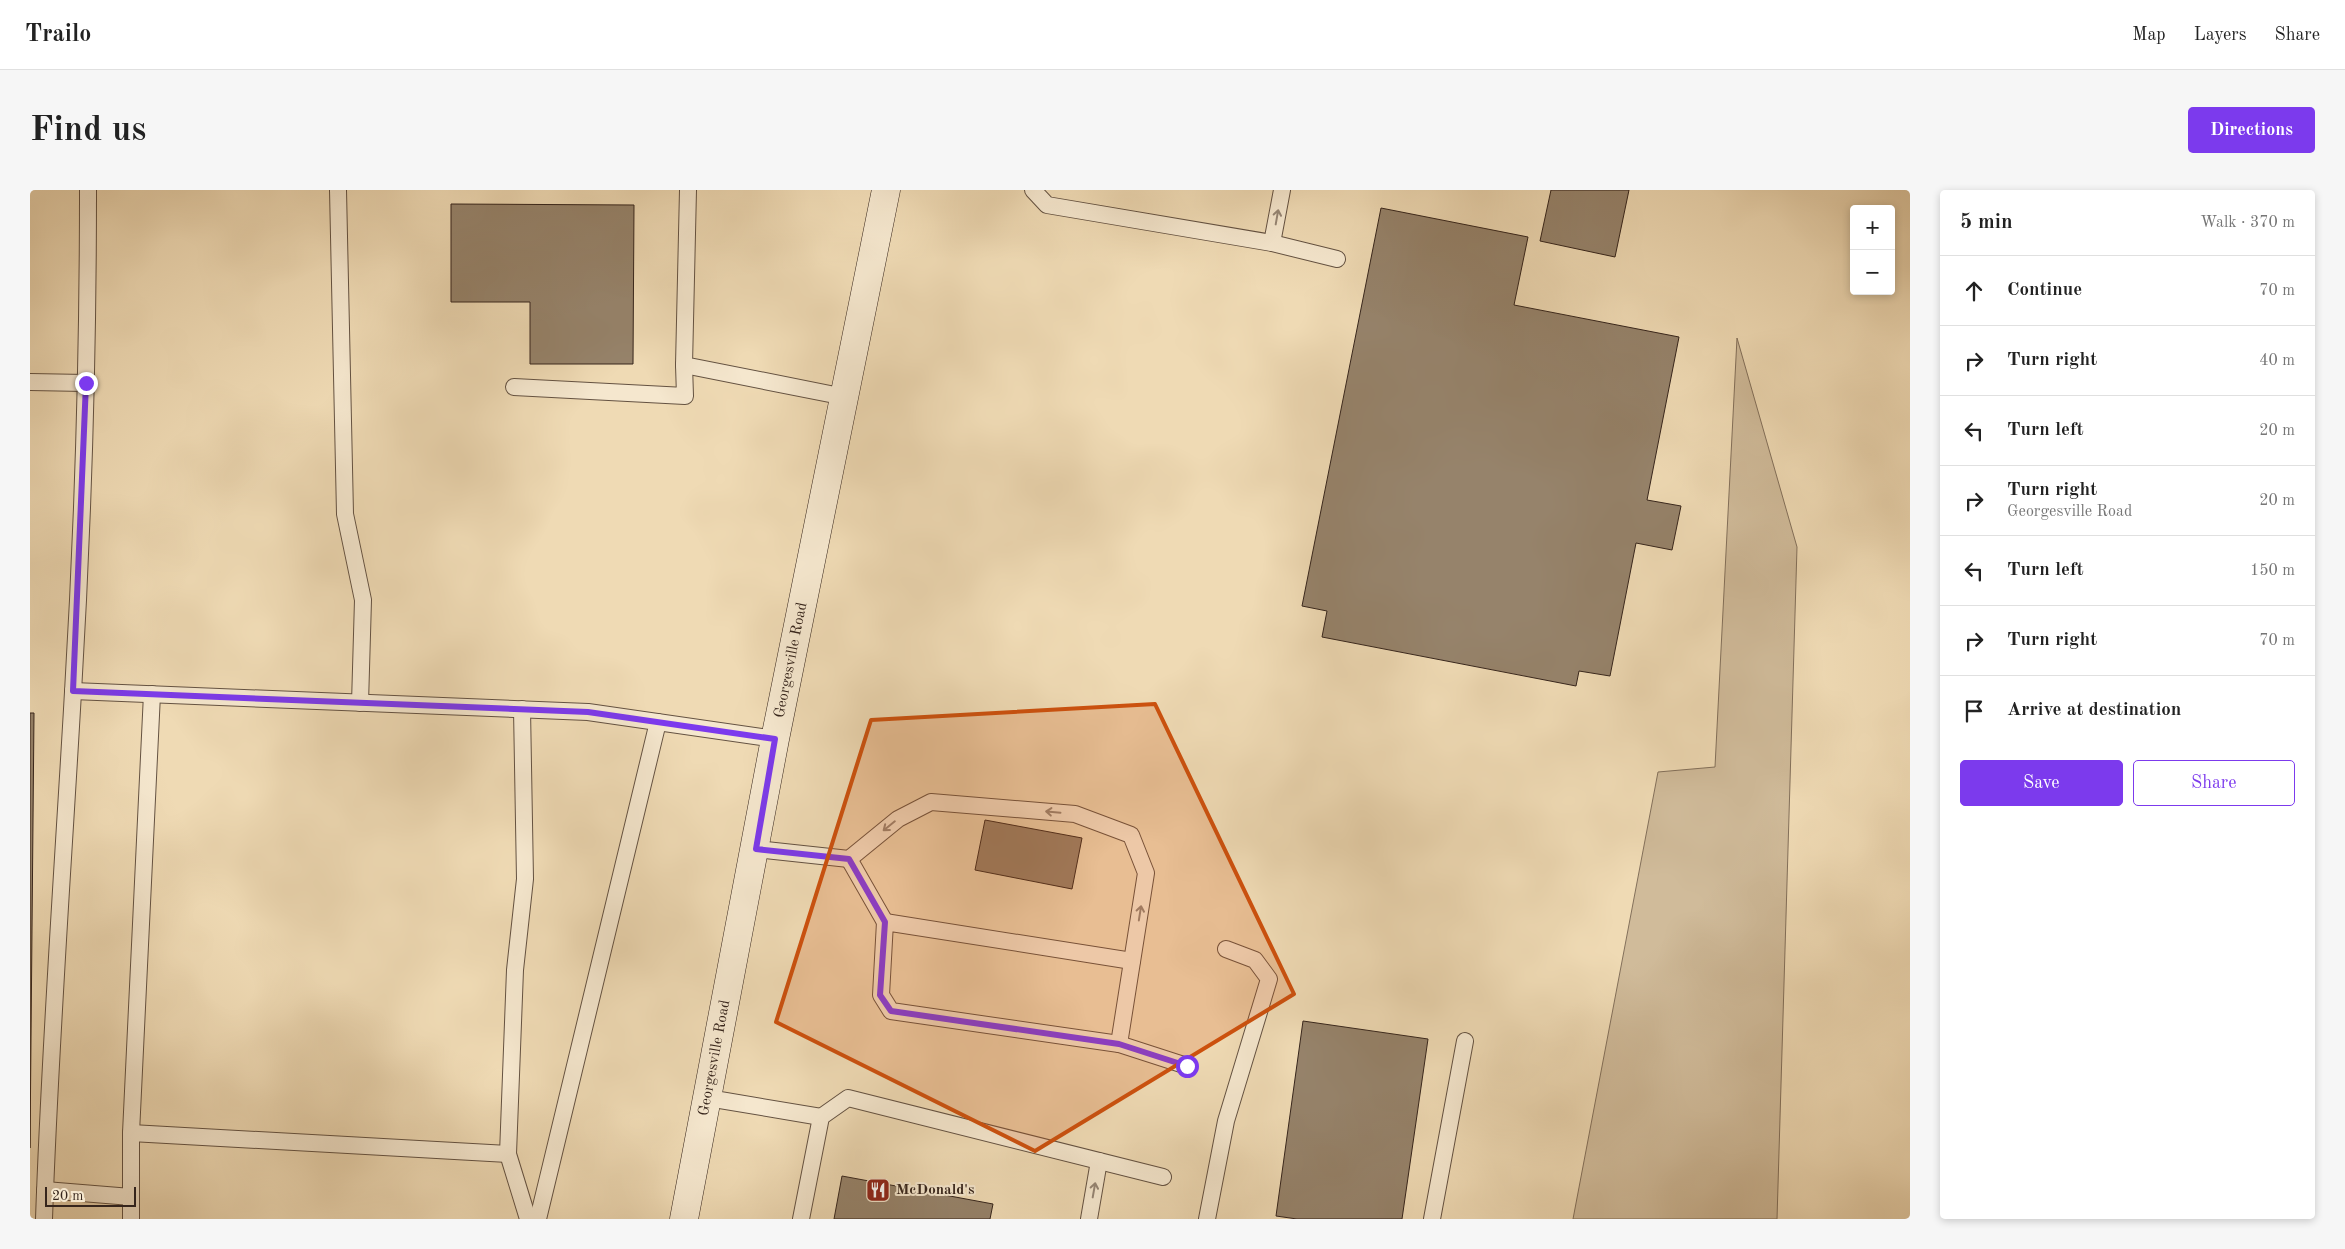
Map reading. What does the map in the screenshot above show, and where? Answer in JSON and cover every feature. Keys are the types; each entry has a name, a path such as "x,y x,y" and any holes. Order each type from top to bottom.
{"main road":[{"name":"Georgesville Road","path":"684,1219 756,849 775,739 886,190"}],"lane":[{"path":"44,1219 58,925 73,691 86,383 88,190"},
{"path":"338,190 345,514 363,600 360,703"},
{"path":"514,387 685,396 688,190"},
{"path":"1033,190 1047,205 1272,243 1337,259"},
{"path":"1272,243 1282,190"},
{"path":"684,365 845,397"},
{"path":"30,382 86,383"},
{"path":"73,691 588,712 775,739"},
{"path":"131,1219 131,1133 152,694"},
{"path":"522,709 525,879 515,970 508,1154 528,1219"},
{"path":"538,1219 658,722"},
{"path":"756,849 849,859 898,819 932,802 1075,814 1131,835 1146,873 1119,1044"},
{"path":"849,859 885,922 880,995 891,1011 1119,1044 1187,1066"},
{"path":"885,922 1132,961"},
{"path":"1207,1219 1226,1121 1269,979 1255,960 1226,949"},
{"path":"1432,1219 1465,1041"},
{"path":"708,1098 821,1117"},
{"path":"801,1219 821,1117 848,1098 1163,1177"},
{"path":"131,1133 508,1154"},
{"path":"1089,1219 1100,1161"},
{"path":"45,1190 131,1197"}],"highlighted area":[{"path":"1155,704 1294,994 1035,1151 776,1022 871,720"}],"shaded area":[{"path":"1737,338 1797,547 1777,1219 1573,1219 1658,772 1715,767"}],"building":[{"path":"1551,190 1629,190 1615,257 1540,241"},
{"path":"451,204 634,205 633,364 530,364 530,302 451,302"},
{"path":"1381,208 1528,237 1514,305 1679,337 1647,500 1681,506 1672,550 1636,543 1610,676 1579,671 1576,686 1322,637 1327,611 1302,606"},
{"path":"30,713 34,713 30,1148"},
{"path":"985,820 1082,838 1072,889 975,870"},
{"path":"1303,1021 1428,1039 1402,1219 1297,1219 1276,1216"},
{"name":"McDonald's","path":"842,1176 993,1204 990,1219 834,1219"}],"place":[{"name":"McDonald's","path":"878,1190"}],"route":[{"path":"86,383 73,691 588,712 775,739 756,849 849,859 885,922 880,995 891,1011 1119,1044 1187,1066"}]}
